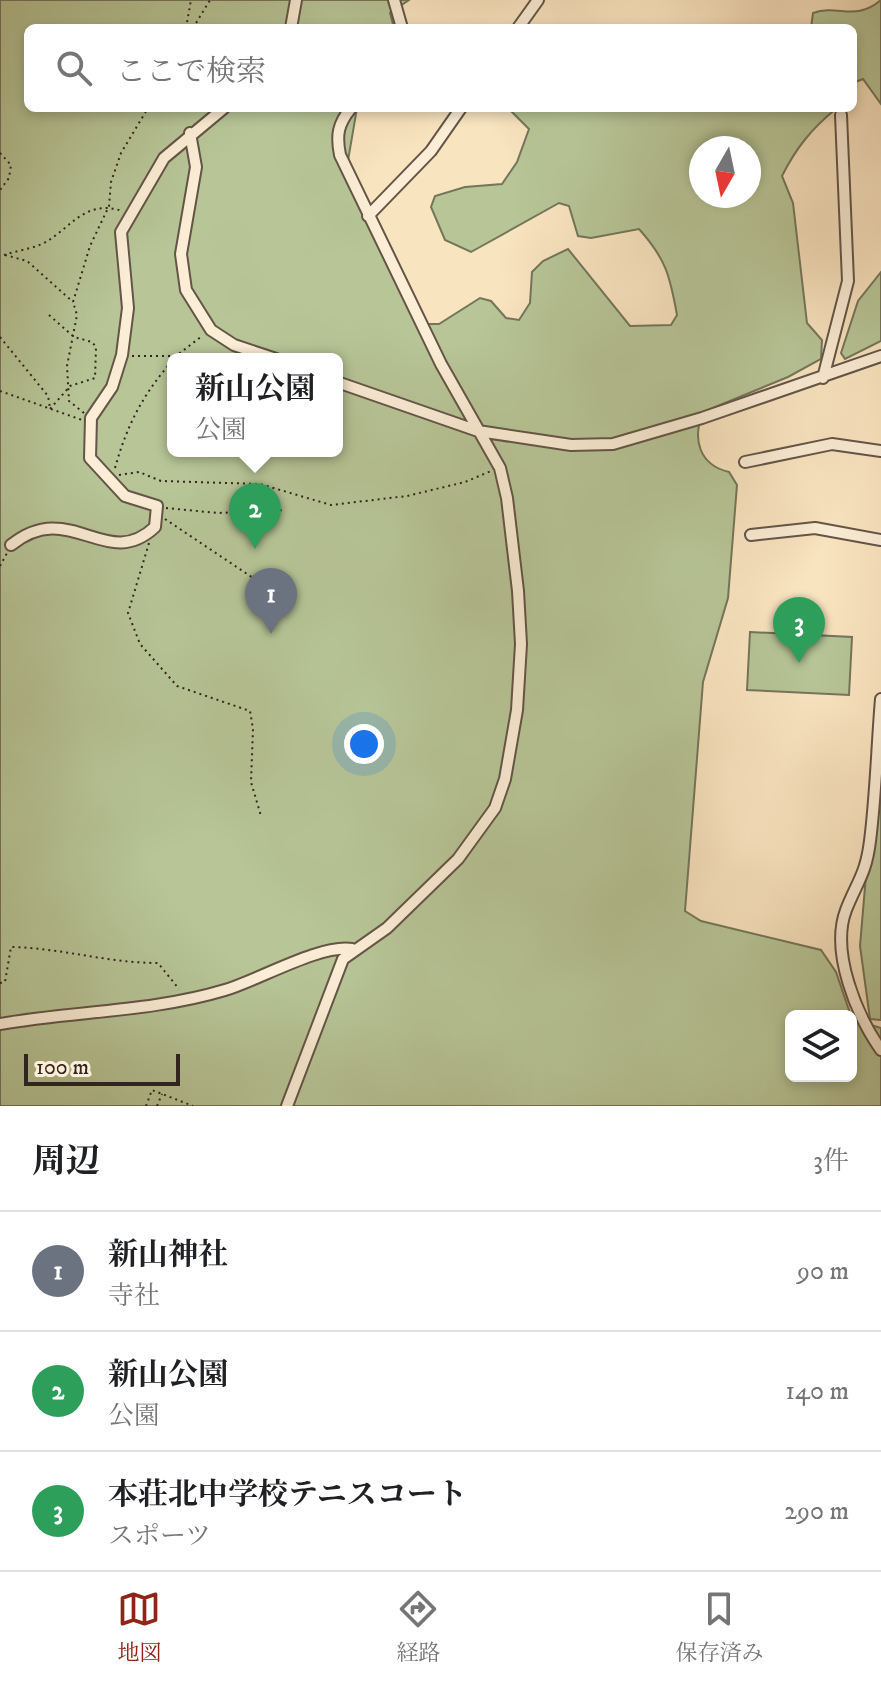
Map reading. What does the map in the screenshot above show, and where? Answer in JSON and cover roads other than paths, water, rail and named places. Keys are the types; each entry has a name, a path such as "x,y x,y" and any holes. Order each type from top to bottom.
{"street":[{"path":"292,24 296,0"},
{"path":"394,0 401,24"},
{"path":"521,24 538,0"},
{"path":"11,545 36,529 68,528 107,543 145,536 155,527 157,510 125,496 90,458 91,418 112,387 122,355 128,308 121,232 164,158 219,112"},
{"path":"287,1106 325,999 343,959 352,949 387,928 458,859 495,808 505,779 517,710 521,644 515,560 500,468 441,364 340,155 336,137 339,125 348,112"},
{"path":"368,216 431,151 458,112"},
{"path":"823,378 848,281 841,115"},
{"path":"190,133 196,167 181,254 186,290 211,330 234,345 258,353"},
{"path":"343,384 478,431 571,445 613,444 823,378 881,356"},
{"path":"745,462 832,444 881,451"},
{"path":"751,535 815,528 881,540"},
{"path":"881,699 870,840 861,885 845,913 843,944 846,972 861,1021 881,1050"},
{"path":"0,1024 187,999 259,980 323,952 352,949"}],"place":[{"name":"新山公園","path":"255,549"},
{"name":"新山神社","path":"271,634"},
{"name":"本荘北中学校テニスコート","path":"799,663"}]}
